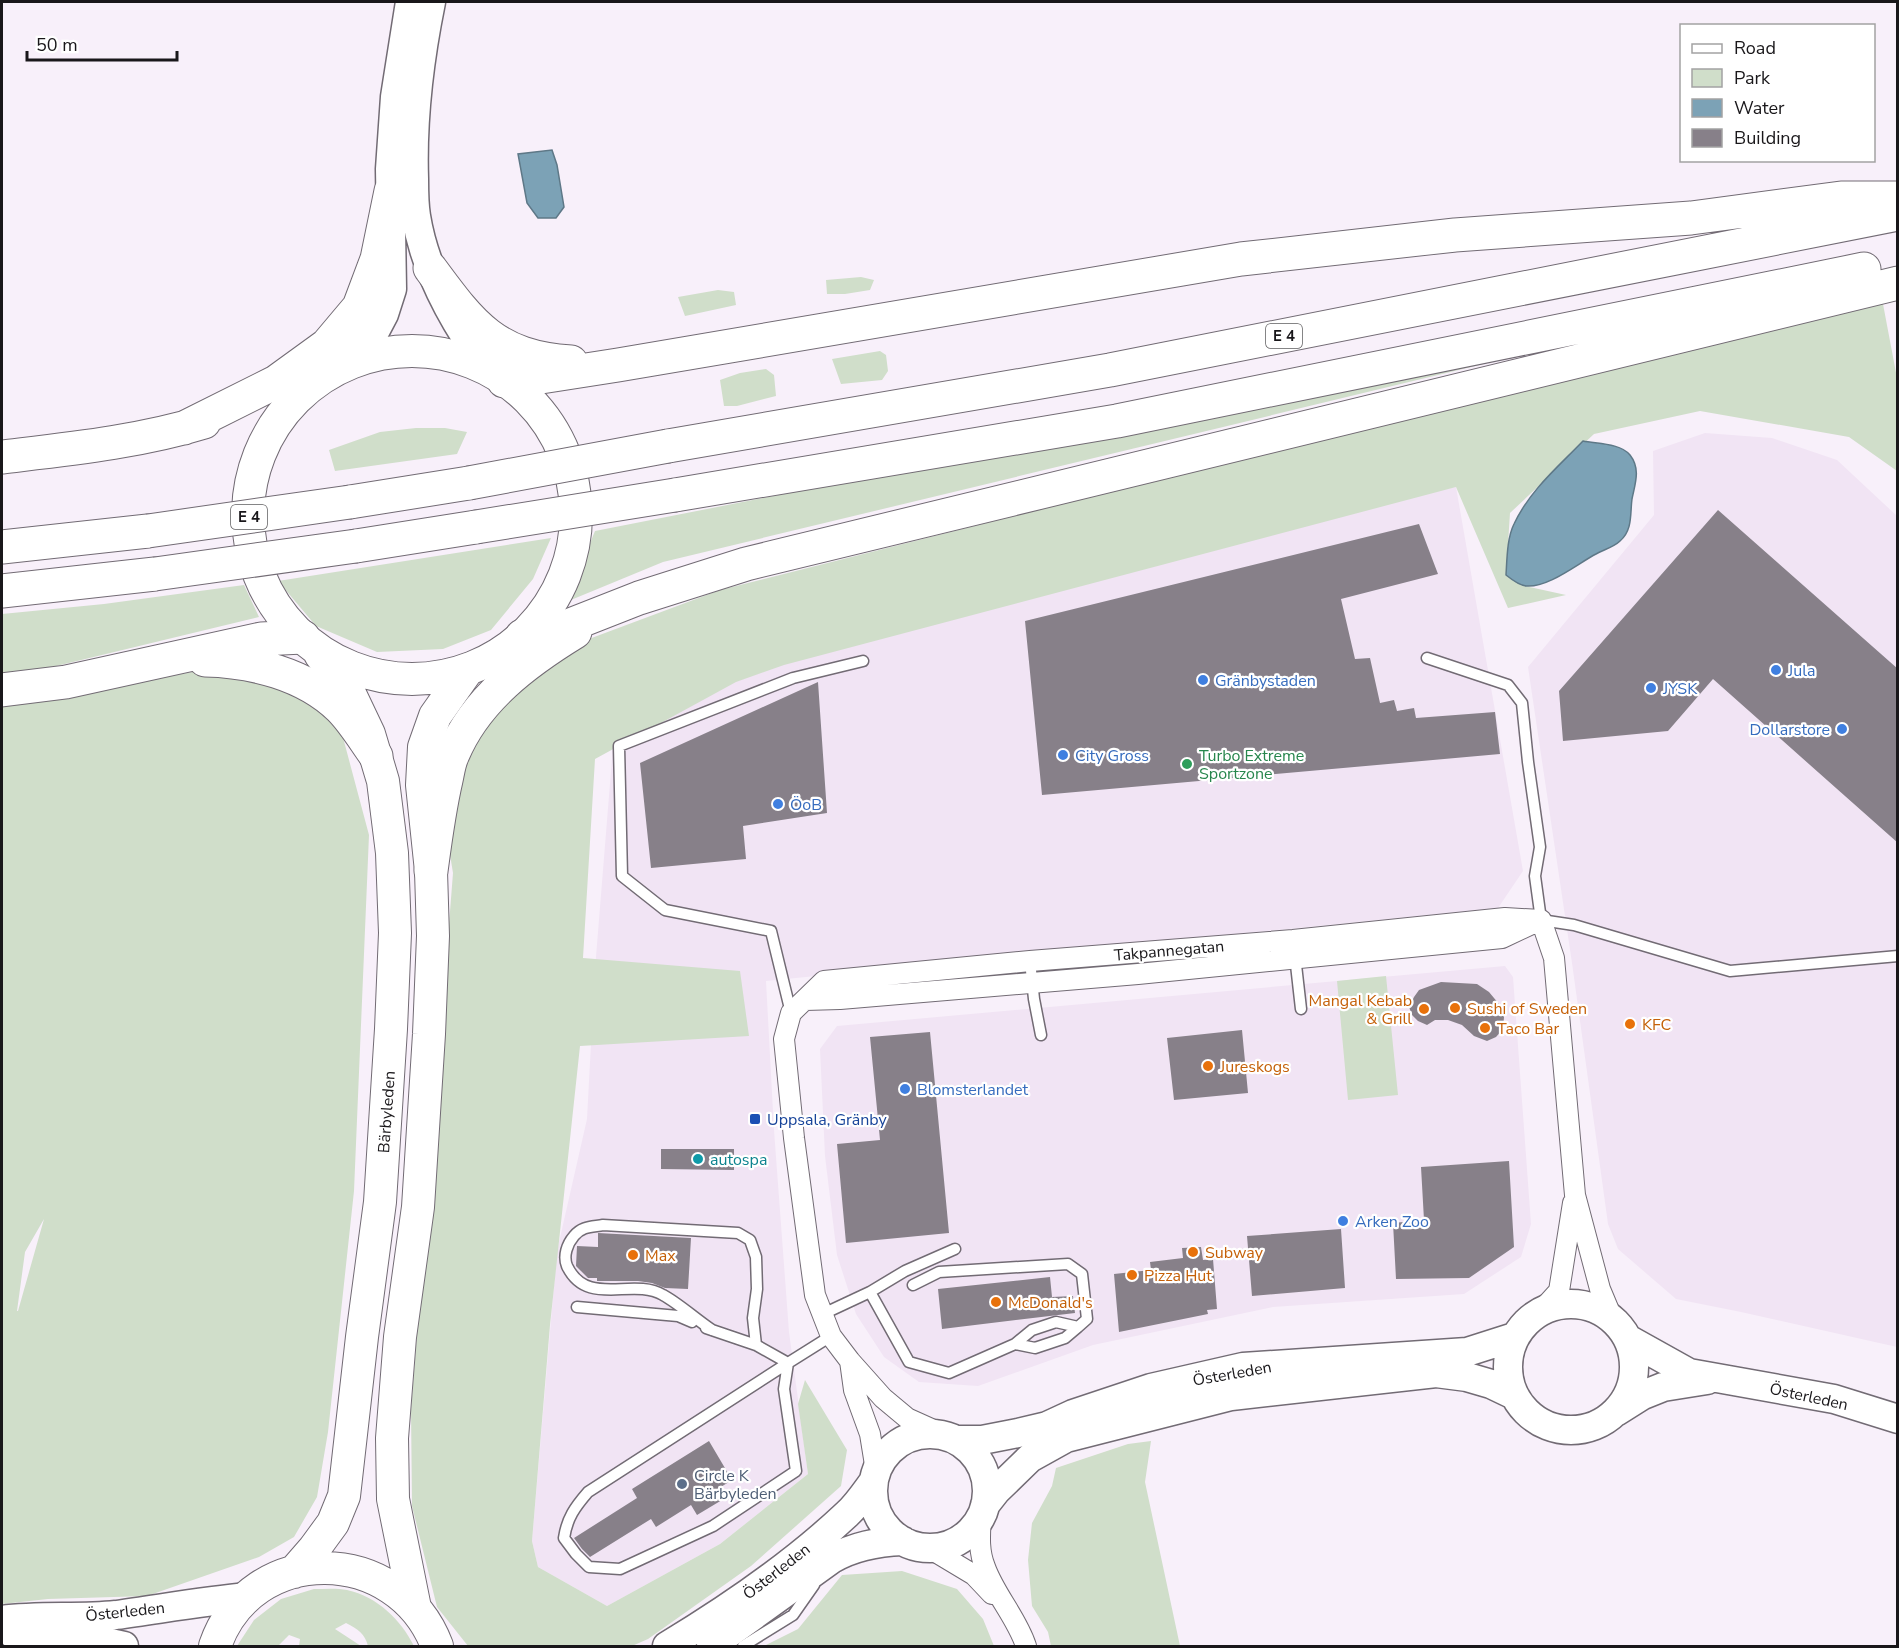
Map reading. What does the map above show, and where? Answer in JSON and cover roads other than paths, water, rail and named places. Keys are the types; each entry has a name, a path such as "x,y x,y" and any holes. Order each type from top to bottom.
{"highway":[{"path":"184,428 276,382 327,345 359,307 377,259 391,191"},
{"path":"496,375 541,377 1241,259 1455,235 1691,218 1841,198 1898,198"},
{"name":"E 4","path":"2,547 148,531 469,483 668,446 1110,370 1898,214"},
{"path":"2,591 155,574 356,546 1117,421 1898,263"},
{"path":"430,268 462,310 482,331 504,347 527,355 561,361 618,365"},
{"path":"522,636 560,629 639,598 758,561 1898,284"},
{"path":"2,457 122,440 184,428 316,383"},
{"path":"431,871 440,806 452,756 469,722 496,691 525,666 610,609"},
{"path":"2,690 66,682 261,639 311,644"},
{"path":"170,659 236,663 274,670 311,687 340,708 376,756"}],"main road":[{"path":"350,362 374,333 384,314 392,289 390,169 395,97 410,2"},
{"path":"431,2 421,52 415,108 413,164 415,216 430,268 466,340 496,375 530,403 554,435 571,468 576,491 576,531 567,573 547,608 522,636 504,650 466,672 412,682 373,676 311,644 282,615 268,593 255,563 246,519 252,477 260,453 279,417 316,383 350,362 387,353 414,351 454,357 496,375"},
{"name":"Bärbyleden","path":"294,1572 333,1523 344,1496 380,1202 395,933 392,853 383,781 376,756 369,734 350,694 311,644"},
{"path":"416,1608 393,1499 392,1438 400,1336 418,1207 429,1023 433,936 431,871 422,785 424,747 435,716 466,672"},
{"path":"1558,1305 1580,1305 1594,1308 1620,1330 1634,1361 1634,1374 1628,1395 1615,1413 1602,1422 1581,1430 1559,1430 1545,1425 1527,1413 1514,1395 1507,1366 1514,1337 1523,1326 1540,1312 1558,1305"},
{"name":"Österleden","path":"1620,1330 1689,1372 1834,1399 1898,1419"},
{"name":"Österleden","path":"952,1438 982,1440 1047,1426 1073,1414 1151,1388 1244,1367 1467,1352 1514,1337"},
{"name":"Österleden","path":"983,1510 996,1491 1030,1458 1066,1438 1231,1396 1436,1373 1467,1377 1491,1384 1514,1395"},
{"name":"Österleden","path":"1615,1413 1643,1395 1663,1387 1718,1379"},
{"path":"926,1434 952,1438 969,1449 981,1468 987,1490 983,1510 974,1526 960,1539 942,1546 916,1544 889,1530 879,1516 873,1500 875,1477 887,1452 905,1440 926,1434"},
{"name":"Österleden","path":"666,1647 710,1620 774,1575 849,1513 875,1477"},
{"name":"Österleden","path":"711,1647 832,1559 850,1549 882,1542 916,1544"},
{"path":"215,1647 229,1618 248,1597 269,1581 294,1572 327,1567 360,1572 390,1586 416,1608 431,1631 437,1647"},
{"name":"Österleden","path":"2,1620 28,1616 114,1615 207,1600 248,1597"},
{"name":"Österleden","path":"2,1636 24,1633 101,1641 124,1647"}],"street":[{"name":"Takpannegatan","path":"798,1006 840,999 1032,982 1294,949 1505,918 1541,920"},
{"path":"1541,920 1554,958 1575,1194 1600,1289 1620,1330"},
{"name":"Takpannegatan","path":"798,1006 824,981 1030,961 1294,949"},
{"path":"798,1006 784,1039 794,1138 815,1295 831,1336 883,1398 907,1418 952,1438"},
{"path":"1540,1312 1559,1291 1575,1194"},
{"path":"850,1361 854,1390 870,1434 875,1477"},
{"path":"983,1510 980,1545 984,1566 1006,1608 1021,1630 1026,1647"},
{"path":"916,1544 974,1575 1006,1608"}],"lane":[{"path":"1427,658 1508,685 1522,703 1540,847 1535,876 1541,920 1574,924 1730,970 1898,956"},
{"path":"798,1006 771,931 665,910 622,876 619,746 793,678 863,661"},
{"path":"1294,949 1301,1009"},
{"path":"1030,961 1041,1035"},
{"path":"712,1330 663,1295 651,1290 592,1289 571,1273 565,1259 567,1247 574,1236 585,1227 738,1233 750,1240 756,1257 757,1289 753,1318 756,1345"},
{"path":"823,1314 870,1292 905,1271 955,1249"},
{"path":"913,1285 939,1272 1068,1264 1082,1274 1087,1319 1065,1338 1035,1348 1015,1344"},
{"path":"870,1292 909,1362 949,1373 1015,1344 1032,1330 1056,1322 1078,1327"},
{"path":"577,1307 678,1316 756,1345 788,1363"},
{"path":"788,1363 784,1389 796,1471 712,1526 620,1569 589,1567 576,1554 564,1538 567,1522 575,1507 588,1492 788,1363 831,1336"},
{"path":"743,1647 793,1615 832,1559"}],"water":[{"path":"552,150 557,165 564,207 556,218 538,218 527,203 518,154"},
{"path":"1583,441 1620,448 1626,451 1633,460 1636,477 1627,532 1615,545 1553,579 1535,586 1515,582 1506,575 1509,542 1514,524 1536,490"}],"place":[{"name":"Jula","path":"1776,670"},
{"name":"Gränbystaden","path":"1203,680"},
{"name":"JYSK","path":"1651,688"},
{"name":"Dollarstore","path":"1842,729"},
{"name":"City Gross","path":"1063,755"},
{"name":"Turbo Extreme Sportzone","path":"1187,764"},
{"name":"ÖoB","path":"778,804"},
{"name":"Sushi of Sweden","path":"1455,1008"},
{"name":"Mangal Kebab & Grill","path":"1424,1009"},
{"name":"KFC","path":"1630,1024"},
{"name":"Taco Bar","path":"1485,1028"},
{"name":"Jureskogs","path":"1208,1066"},
{"name":"Blomsterlandet","path":"905,1089"},
{"name":"Uppsala, Gränby","path":"755,1119"},
{"name":"autospa","path":"698,1159"},
{"name":"Arken Zoo","path":"1343,1221"},
{"name":"Subway","path":"1193,1252"},
{"name":"Max","path":"633,1255"},
{"name":"Pizza Hut","path":"1132,1275"},
{"name":"McDonald's","path":"996,1302"},
{"name":"Circle K Bärbyleden","path":"682,1484"}]}
